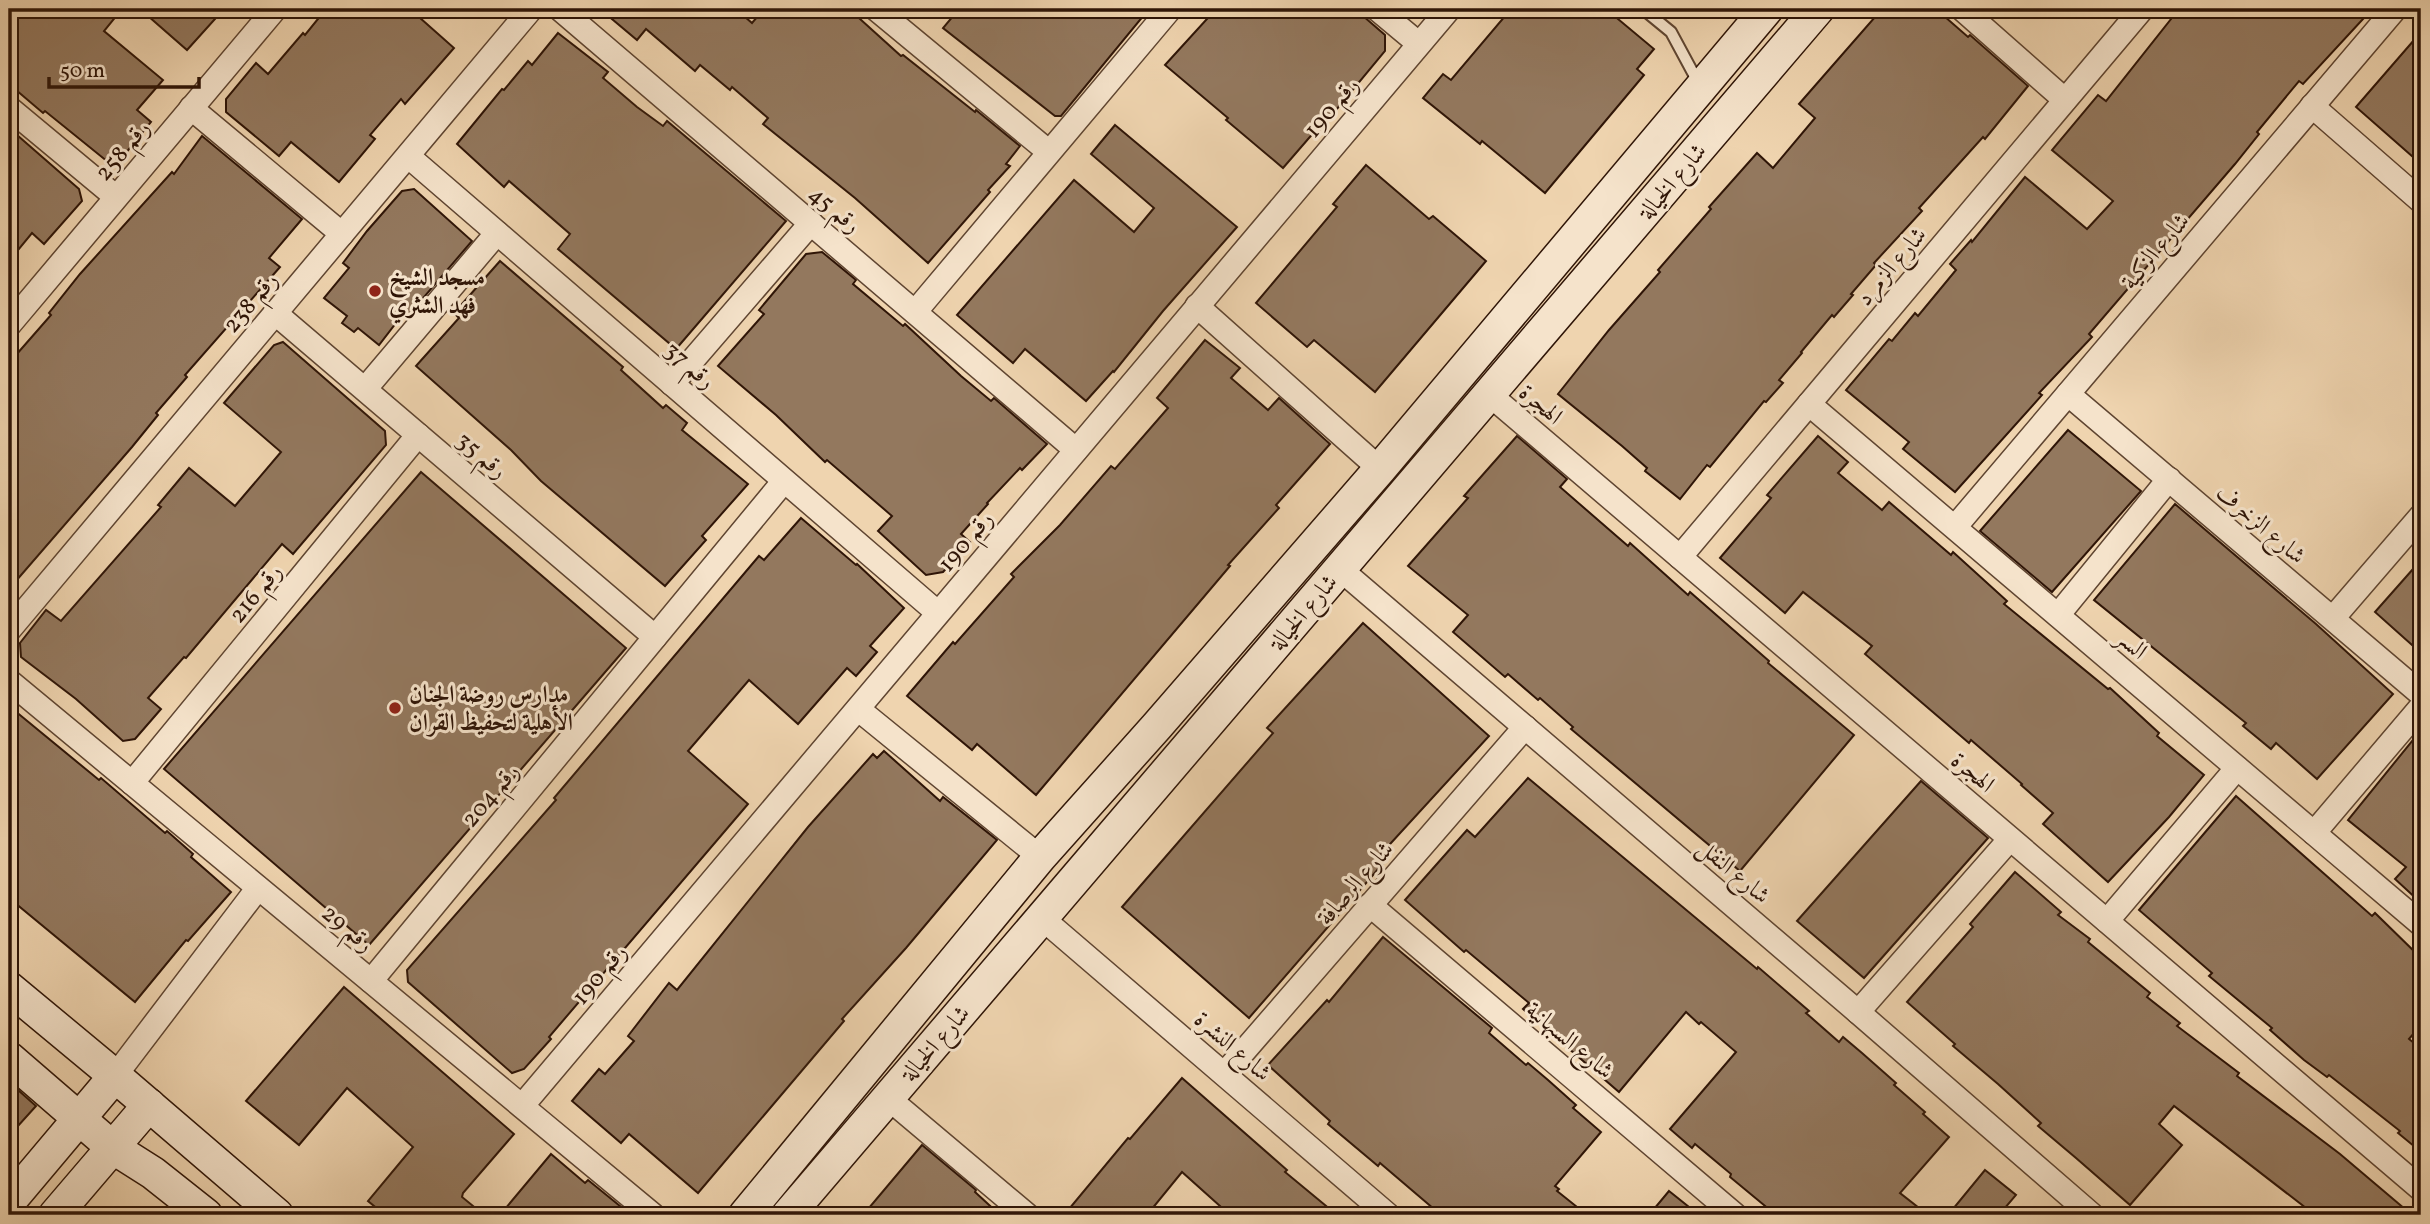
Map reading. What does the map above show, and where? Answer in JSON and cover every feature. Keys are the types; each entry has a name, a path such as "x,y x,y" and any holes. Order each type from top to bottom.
{"street":[{"name":"رقم 258","path":"9,325 275,9"},
{"name":"رقم 238","path":"9,630 531,9"},
{"name":"رقم 45","path":"560,9 1076,450"},
{"path":"876,9 1049,152"},
{"path":"915,312 1170,9"},
{"path":"1377,9 1419,44"},
{"name":"رقم 190","path":"522,1106 1449,9"},
{"name":"شارع الخيالة","path":"788,1215 1818,9"},
{"path":"1962,9 2065,100"},
{"name":"شارع الزمرد","path":"1680,557 2142,9"},
{"name":"شارع الزكية","path":"1955,527 2395,9"},
{"name":"شارع الخيالة","path":"745,1215 1040,857 1380,469 1701,86 1759,11"},
{"path":"2312,106 2421,201"},
{"path":"9,108 116,197"},
{"path":"191,108 342,234"},
{"name":"رقم 37","path":"408,156 938,613"},
{"path":"672,384 811,223"},
{"path":"365,389 497,233"},
{"path":"1197,306 1380,469"},
{"name":"رقم 35","path":"275,313 655,637"},
{"name":"شارع الزخرف","path":"2068,394 2421,694"},
{"name":"الهجرة","path":"1490,395 2421,1189"},
{"name":"السر","path":"1809,404 2421,924"},
{"name":"رقم 216","path":"132,783 418,435"},
{"path":"2058,615 2169,480"},
{"name":"رقم 204","path":"370,981 784,481"},
{"path":"2333,618 2421,516"},
{"name":"شارع النفل","path":"1340,569 1858,1012 2078,1211"},
{"name":"رقم 29","path":"9,681 653,1215"},
{"path":"2314,833 2421,707"},
{"path":"858,709 1040,857"},
{"path":"1157,726 1149,745 1154,756 1162,763 1184,751"},
{"name":"شارع الرصافة","path":"1224,1073 1525,727"},
{"path":"2106,921 2237,768"},
{"path":"1094,798 1112,786 1121,785 1131,793 1130,810 1114,834"},
{"path":"1858,1012 2010,839"},
{"path":"9,1202 115,1076 258,888"},
{"name":"شارع السبهانية","path":"1370,905 1735,1215"},
{"name":"شارع النشرة","path":"1043,919 1388,1215"},
{"path":"9,988 277,1215"},
{"path":"51,1094 86,1099 103,1079 86,1053"},
{"path":"9,1058 112,1147 153,1173 206,1215"},
{"path":"888,1098 1027,1215"},
{"path":"55,1215 149,1105"},
{"path":"153,1173 138,1142 156,1122 187,1138"}],"lane":[{"path":"1643,9 1671,32 1701,86"}],"building":[{"path":"9,9 122,9 104,31 163,80 137,110 151,122 121,159 108,162 9,84"},
{"path":"140,9 224,9 187,50"},
{"path":"326,9 397,9 406,16 411,10 454,48 405,104 401,99 370,135 375,139 339,182 291,142 279,156 226,112 226,99 256,63 268,74"},
{"path":"600,9 736,9 752,23 764,9 849,9 901,56 975,112 976,110 1020,146 1006,164 1010,166 988,190 990,192 928,263 855,198 763,124 768,118 732,87 730,90 700,65 695,71 646,29 637,40"},
{"path":"959,9 1149,9 1061,116 1055,116 943,28"},
{"path":"1216,9 1355,9 1385,35 1385,51 1317,133 1315,131 1283,168 1165,65"},
{"path":"1511,9 1606,9 1654,49 1637,69 1644,75 1545,193 1482,141 1480,144 1423,98 1443,74 1451,80"},
{"path":"1882,9 1936,9 2028,86 1985,139 1983,137 1919,208 1922,211 1874,263 1876,265 1851,294 1853,295 1834,317 1832,315 1779,380 1783,383 1766,402 1764,401 1710,467 1707,465 1680,499 1645,471 1647,468 1622,446 1558,394 1711,209 1709,207 1757,153 1773,168 1815,118 1799,104"},
{"path":"2179,9 2262,9 2270,15 2276,9 2353,9 2363,19 2303,84 2299,81 2257,132 2259,134 2235,164 2089,334 2092,337 2039,393 2042,395 1955,492 1903,449 1909,442 1846,390 1889,339 1892,341 1915,313 1918,316 1956,270 1950,264 1971,240 1972,242 2025,177 2087,229 2113,201 2052,150 2098,95 2106,101"},
{"path":"2421,32 2421,164 2356,107"},
{"path":"558,33 608,72 603,78 637,107 663,126 667,121 786,221 676,349 558,249 570,234 509,181 504,187 457,144 502,89 504,90 528,61 532,65"},
{"path":"1115,125 1237,227 1114,372 1086,401 1025,349 1013,363 957,315 1074,180 1134,232 1154,208 1091,154"},
{"path":"9,128 79,189 82,201 44,244 32,233 9,261"},
{"path":"202,136 302,219 269,258 280,267 185,375 187,377 156,413 158,415 132,447 9,589 9,363 51,315 49,313 80,274 172,172 174,174"},
{"path":"1366,165 1429,219 1433,216 1486,261 1375,392 1314,340 1307,347 1256,303 1337,207 1333,204"},
{"path":"414,189 472,241 407,317 403,314 379,345 358,328 354,332 342,323 347,316 324,298 349,268 343,263 367,231 402,191"},
{"path":"822,252 856,280 853,284 903,326 905,324 991,401 994,398 1047,444 1022,470 1020,468 961,534 970,542 943,572 926,575 878,531 892,516 827,460 825,462 776,415 718,366 764,314 759,310 806,254"},
{"path":"500,261 623,367 621,370 663,408 666,405 687,423 682,430 748,484 702,536 706,540 665,586 541,481 511,450 416,366 459,318 454,313"},
{"path":"1205,340 1240,368 1231,378 1268,410 1279,398 1330,444 1276,505 1279,508 1036,795 977,744 972,750 907,696 1014,577 1011,574 1060,525 1111,466 1115,469 1168,408 1157,398"},
{"path":"283,342 385,431 386,445 293,554 282,544 186,658 184,657 148,698 161,709 135,739 123,741 76,699 21,657 20,643 46,610 61,621 161,507 158,505 189,468 235,506 281,452 224,403 274,345"},
{"path":"2068,430 2141,491 2052,592 1980,531"},
{"path":"1517,436 1567,479 1560,487 1628,546 1630,543 1688,595 1690,592 1769,661 1768,663 1854,735 1740,871 1571,729 1573,727 1540,698 1538,700 1508,674 1505,677 1453,632 1468,615 1408,566 1468,498 1464,496"},
{"path":"1818,436 1848,462 1838,473 1882,510 1889,502 1951,555 1953,552 2007,601 2004,604 2110,688 2159,733 2157,736 2204,775 2108,882 2043,824 2053,813 1971,740 1969,743 1865,654 1872,646 1803,592 1785,613 1720,558 1771,498 1767,495"},
{"name":"مدارس روضة الجنان الأهلية لتحفيظ القران","path":"421,472 626,648 369,945 164,769"},
{"path":"2175,504 2316,624 2393,694 2317,779 2276,743 2271,749 2243,726 2246,723 2094,600"},
{"path":"801,518 857,564 904,608 870,646 877,652 856,676 847,668 798,724 749,680 688,751 748,804 549,1037 551,1039 524,1069 512,1073 408,982 407,970 556,800 554,798 759,556 764,560"},
{"path":"2421,560 2421,653 2375,612"},
{"path":"1363,623 1489,736 1380,855 1386,860 1249,1018 1122,907 1273,733 1267,728"},
{"path":"9,706 99,780 101,778 165,833 167,831 193,854 191,857 231,892 188,941 186,940 135,1002 9,898"},
{"path":"2421,730 2421,903 2395,879 2406,867 2348,820"},
{"path":"884,751 940,801 943,797 997,840 842,1019 844,1021 698,1193 629,1134 621,1143 572,1101 599,1069 605,1074 634,1041 628,1036 669,983 677,990 808,827 873,754 877,758"},
{"path":"1528,778 1757,969 1758,967 1809,1011 1806,1013 1839,1042 1843,1037 1862,1053 1949,1137 1900,1193 1928,1215 1776,1215 1695,1144 1692,1148 1670,1129 1736,1052 1701,1022 1699,1024 1686,1012 1619,1092 1523,1009 1529,1003 1466,950 1464,952 1405,900 1467,830 1475,837"},
{"path":"1921,781 1988,838 1864,978 1797,921"},
{"path":"2236,796 2372,916 2375,913 2421,958 2421,1025 2409,1039 2421,1049 2421,1152 2398,1133 2400,1131 2329,1075 2327,1077 2304,1060 2270,1030 2272,1028 2209,976 2212,973 2139,910"},
{"path":"2015,872 2061,912 2058,915 2090,939 2088,942 2150,993 2147,997 2180,1023 2177,1026 2239,1073 2237,1076 2340,1154 2412,1215 2315,1215 2174,1106 2159,1124 2182,1145 2130,1205 2038,1126 2041,1123 1907,1002 1973,927 1970,924"},
{"path":"1383,937 1492,1028 1489,1033 1548,1080 1576,1105 1573,1108 1601,1132 1555,1186 1559,1189 1557,1191 1587,1215 1441,1215 1380,1163 1378,1166 1328,1124 1330,1121 1268,1065 1327,1000 1329,1002"},
{"path":"344,987 514,1134 463,1193 462,1197 484,1215 385,1215 368,1201 413,1147 347,1088 299,1145 246,1101"},
{"path":"1182,1078 1287,1170 1285,1172 1337,1215 1230,1215 1182,1172 1147,1215 1064,1215"},
{"path":"9,1082 36,1106 9,1136"},
{"path":"922,1145 976,1190 975,1192 1000,1215 863,1215"},
{"path":"551,1154 585,1183 588,1180 631,1215 500,1215"},
{"path":"1985,1170 2016,1195 1999,1215 1948,1215"},
{"path":"1669,1191 1699,1215 1649,1215"}],"place":[{"name":"مسجد الشيخ فهد الشثري","path":"375,291"},
{"name":"مدارس روضة الجنان الأهلية لتحفيظ القران","path":"395,708"}]}
